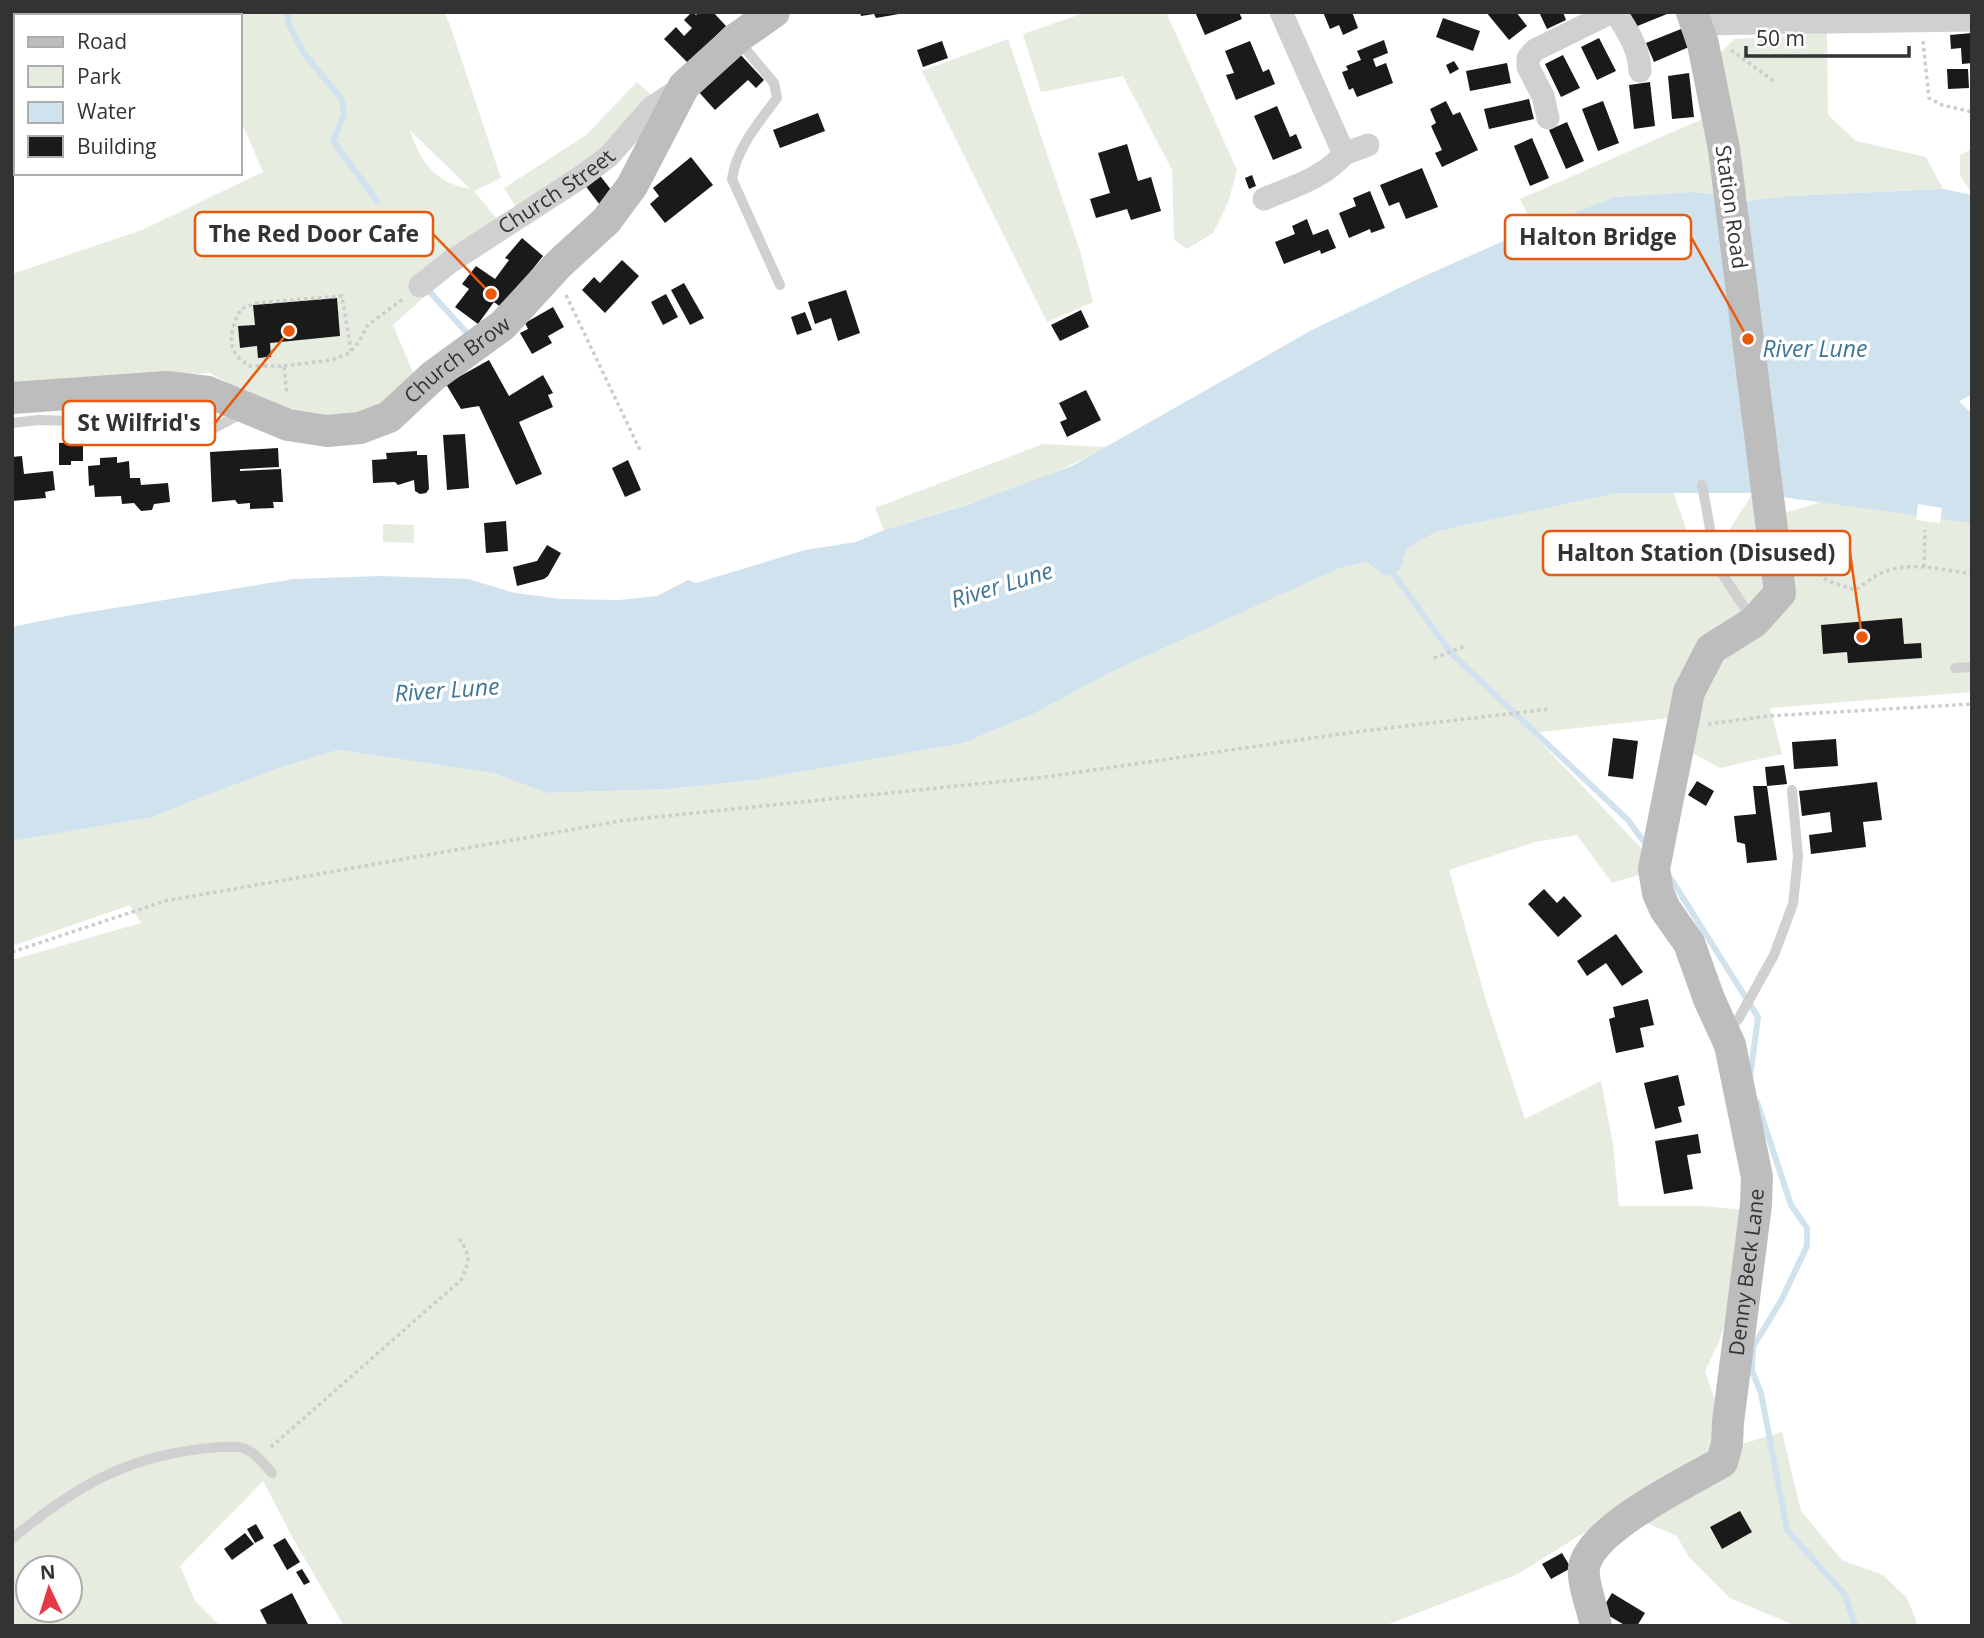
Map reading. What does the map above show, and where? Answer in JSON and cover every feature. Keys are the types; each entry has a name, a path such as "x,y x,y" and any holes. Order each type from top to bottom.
{"street":[{"name":"Church Brow","path":"12,398 166,387 208,392 288,425 344,431 376,424 389,417 443,369 490,336 590,237 620,204 632,186 684,86 737,38 774,12"},
{"path":"1281,12 1345,154"},
{"path":"1548,118 1544,96 1519,55 1614,12 1626,27 1638,55 1640,71"},
{"path":"1700,20 1972,20"},
{"name":"Station Road","path":"1700,20 1724,149 1773,534"},
{"name":"Church Street","path":"420,286 450,261 609,156 651,108 684,86"},
{"path":"1264,199 1324,172 1345,154 1368,145"},
{"name":"Denny Beck Lane","path":"1596,1626 1583,1570 1592,1548 1628,1516 1721,1462 1727,1444 1753,1240 1757,1177 1730,1045 1732,1027 1709,999 1689,943 1665,909 1658,892 1656,855 1689,692 1711,649 1754,622 1780,593 1773,534"}],"lane":[{"path":"737,38 774,83 777,91 777,98 743,148 734,166 732,179 780,285"},
{"path":"12,423 38,420 76,421 153,428 175,435 191,436 209,431 250,409"},
{"path":"1702,485 1717,566 1754,622"},
{"path":"1955,668 1972,667"},
{"path":"1732,1027 1774,955 1793,904 1798,857 1792,790"},
{"path":"12,1539 48,1508 92,1481 134,1464 179,1452 243,1448 259,1457 272,1473"}],"path":[{"path":"1700,20 1727,47 1775,82"},
{"path":"1923,32 1929,98 1942,105 1972,112"},
{"path":"548,276 568,298 640,450"},
{"path":"351,351 342,296 256,303 241,309 232,328 236,355 249,366 284,366 332,360 351,351 367,326 420,286"},
{"path":"265,357 267,366"},
{"path":"284,366 286,391"},
{"path":"1924,567 1925,530"},
{"path":"1773,534 1828,580 1855,590 1881,573 1893,569 1924,567 1972,574"},
{"path":"1434,658 1466,646"},
{"path":"1682,727 1768,716 1972,704"},
{"path":"12,952 165,901 626,820 1044,777 1355,732 1550,709"},
{"path":"259,1457 461,1280 469,1262 467,1250 458,1237"}],"green space":[{"path":"193,12 444,12 501,178 474,191 497,219 423,291 424,297 393,325 415,377 386,402 362,414 340,417 288,409 255,398 210,373 12,388 12,274 142,230 263,172 242,124 242,14","holes":["410,131 470,189 447,182 431,169 419,152"]},
{"path":"1087,12 1166,12 1237,170 1228,203 1213,233 1187,249 1174,240 1172,170 1123,76 1041,92 1023,34"},
{"path":"1827,33 1828,115 1856,141 1926,157 1943,189 1788,196 1748,201 1734,148 1719,54 1734,39"},
{"path":"1008,39 1080,251 1093,302 1047,322 922,71"},
{"path":"637,82 652,96 619,138 519,211 504,188 586,135"},
{"path":"1707,117 1716,194 1690,192 1615,197 1535,229 1520,199"},
{"path":"1972,149 1972,194 1960,175 1960,155"},
{"path":"1043,444 1106,447 1025,484 884,530 875,508"},
{"path":"1673,492 1694,550 1729,530 1753,493 1758,521 1838,497 1972,513 1972,692 1770,708 1782,754 1720,768 1685,749 1669,718 1532,733 1642,849 1642,874 1612,883 1577,835 1535,842 1449,870 1485,997 1525,1119 1601,1081 1613,1144 1619,1206 1703,1206 1744,1210 1729,1309 1719,1342 1705,1371 1717,1406 1712,1453 1518,1574 1384,1626 344,1626 263,1481 180,1566 195,1601 220,1626 12,1626 12,960 141,923 130,905 12,946 12,841 149,818 273,770 338,750 493,773 547,793 668,789 755,780 964,743 1037,712 1109,673 1339,567 1367,562 1384,576 1406,549 1438,531 1618,493"},
{"path":"383,524 414,525 414,543 383,542"},
{"path":"1782,1432 1801,1511 1842,1560 1883,1575 1907,1598 1918,1626 1796,1626 1730,1598 1688,1556 1677,1536 1626,1514 1742,1444"}],"water":[{"name":"River Lune","path":"1943,189 1972,195 1972,395 1959,401 1972,414 1972,523 1753,493 1618,493 1438,531 1406,549 1400,570 1384,576 1367,562 1339,568 1109,673 1037,712 964,743 755,780 668,789 547,793 493,773 338,750 273,770 149,818 12,841 12,627 294,579 380,576 468,579 515,593 562,599 619,600 657,596 688,580 696,583 805,550 856,542 1072,466 1312,330 1508,239 1615,197 1690,192 1748,201 1788,196"}],"pier":[{"path":"1918,504 1942,508 1940,523 1916,520"}],"building":[{"path":"692,12 696,15 699,12 713,12 726,26 688,63 664,39 676,27 684,36 692,28 684,20"},
{"path":"860,12 899,14 876,18 874,14 861,16"},
{"path":"1195,12 1239,12 1242,19 1205,35"},
{"path":"1323,12 1352,12 1358,28 1343,35 1339,25 1330,29"},
{"path":"1486,12 1516,12 1527,26 1509,40"},
{"path":"1539,12 1563,12 1566,20 1547,29"},
{"path":"1629,12 1672,12 1635,27"},
{"path":"1443,18 1480,31 1473,51 1436,37"},
{"path":"1681,29 1689,47 1654,62 1646,43"},
{"path":"1972,33 1972,63 1962,64 1961,48 1951,49 1950,35"},
{"path":"1599,38 1616,71 1597,80 1581,47"},
{"path":"1384,40 1388,53 1373,59 1376,67 1386,63 1393,83 1357,97 1353,88 1349,90 1342,72 1348,70 1346,66 1361,60 1357,51"},
{"path":"942,41 948,58 923,67 917,50"},
{"path":"1250,41 1263,72 1269,69 1275,84 1236,100 1226,75 1234,73 1225,51"},
{"path":"738,52 764,80 756,88 748,80 715,110 697,90"},
{"path":"1563,55 1580,88 1561,97 1545,64"},
{"path":"1454,61 1459,69 1450,74 1446,65"},
{"path":"1507,63 1511,83 1470,91 1466,71"},
{"path":"1947,69 1968,69 1969,88 1948,89"},
{"path":"1689,73 1694,117 1672,119 1668,76"},
{"path":"1650,82 1655,126 1634,129 1629,85"},
{"path":"1529,99 1534,119 1489,129 1484,109"},
{"path":"1446,101 1453,115 1460,112 1478,150 1442,167 1435,153 1442,150 1431,126 1436,123 1430,109"},
{"path":"1603,101 1619,143 1598,151 1582,109"},
{"path":"1277,106 1290,137 1296,134 1302,148 1273,160 1254,116"},
{"path":"818,113 825,131 780,148 773,130"},
{"path":"1567,122 1584,161 1566,169 1549,130"},
{"path":"1532,138 1549,178 1530,186 1514,146"},
{"path":"1127,144 1138,181 1151,177 1161,211 1131,220 1127,209 1096,218 1090,199 1110,193 1098,153"},
{"path":"691,157 713,185 665,223 650,204 659,196 653,188"},
{"path":"1422,168 1438,207 1406,219 1399,202 1389,206 1380,185"},
{"path":"598,173 612,191 600,205 584,184"},
{"path":"1252,175 1256,186 1249,189 1245,178"},
{"path":"1370,191 1385,228 1371,233 1370,229 1349,238 1339,213 1356,206 1353,198"},
{"path":"1307,219 1313,235 1328,229 1336,248 1321,254 1320,250 1284,264 1275,242 1295,234 1292,226"},
{"path":"522,238 543,256 502,308 494,302 478,324 455,307 469,289 462,284 476,266 495,279 509,260 505,258"},
{"path":"622,260 639,276 605,313 582,290 594,277 600,283"},
{"path":"684,283 704,318 690,325 671,290"},
{"path":"846,290 860,333 838,341 831,318 815,324 808,302"},
{"path":"666,294 678,317 663,325 651,302"},
{"path":"337,298 340,336 270,343 271,357 258,358 257,346 240,348 238,326 255,325 253,305"},
{"path":"553,307 564,327 548,336 552,343 532,354 520,333 528,329 525,323"},
{"path":"1081,310 1089,327 1060,341 1051,325"},
{"path":"805,312 812,330 797,335 791,317"},
{"path":"489,360 509,396 543,375 553,393 548,395 553,407 519,422 542,474 516,485 479,406 461,409 446,384"},
{"path":"1086,390 1101,420 1067,437 1060,422 1067,419 1059,403"},
{"path":"465,434 469,488 447,490 443,435"},
{"path":"83,442 83,461 59,465 59,443"},
{"path":"278,448 279,467 240,471 281,469 283,502 273,502 274,508 250,509 250,503 238,504 235,500 212,502 210,452"},
{"path":"417,451 417,455 427,455 429,489 426,493 415,491 414,480 398,485 395,482 373,483 372,460 387,459 386,453"},
{"path":"22,456 24,474 53,471 55,490 45,492 46,498 12,501 12,457"},
{"path":"117,457 117,463 129,461 130,478 140,478 141,485 168,483 170,502 154,504 152,510 141,511 134,503 122,504 121,496 95,497 94,485 89,486 88,466 100,465 100,458"},
{"path":"628,460 641,490 625,497 612,468"},
{"path":"506,521 508,551 486,553 484,523"},
{"path":"547,545 561,553 548,576 517,586 513,567 537,561"},
{"path":"1902,618 1904,644 1921,643 1922,658 1848,663 1847,652 1823,654 1821,625"},
{"path":"1613,738 1638,741 1633,779 1608,776"},
{"path":"1836,739 1838,766 1794,769 1792,742"},
{"path":"1784,765 1787,784 1767,786 1765,767"},
{"path":"1697,781 1714,791 1706,806 1688,795"},
{"path":"1877,782 1882,820 1863,822 1866,847 1811,854 1809,835 1832,832 1830,812 1802,816 1799,791"},
{"path":"1753,786 1767,786 1777,860 1747,863 1745,844 1737,842 1734,816 1756,814"},
{"path":"1544,889 1557,903 1564,896 1582,916 1558,937 1528,904"},
{"path":"1616,934 1643,972 1622,986 1606,963 1587,976 1577,961"},
{"path":"1648,999 1654,1025 1640,1028 1644,1047 1616,1053 1609,1019 1615,1017 1613,1007"},
{"path":"1678,1075 1685,1105 1678,1107 1682,1122 1655,1129 1644,1083"},
{"path":"1698,1134 1701,1153 1687,1155 1693,1189 1664,1194 1655,1141"},
{"path":"1740,1511 1752,1532 1722,1549 1710,1527"},
{"path":"256,1524 264,1538 255,1543 247,1529"},
{"path":"245,1533 254,1544 232,1560 224,1549"},
{"path":"285,1538 300,1562 287,1570 273,1545"},
{"path":"1562,1553 1571,1568 1551,1579 1542,1564"},
{"path":"302,1569 310,1582 304,1585 296,1572"},
{"path":"292,1593 309,1626 268,1626 260,1610"},
{"path":"1612,1593 1645,1613 1637,1626 1626,1626 1601,1611"}],"waterway":[{"path":"287,12 289,25 303,52 342,100 344,115 333,141 377,201"},
{"path":"429,291 466,332"},
{"path":"1389,568 1452,654 1628,820 1647,846"},
{"path":"1668,874 1758,1017 1750,1078"},
{"path":"1757,1102 1791,1205 1807,1228 1807,1246 1782,1299 1753,1347 1752,1371 1761,1393 1787,1530 1845,1595 1855,1626"}],"place":[{"name":"The Red Door Cafe","path":"491,294"},
{"name":"St Wilfrid's","path":"289,331"},
{"name":"Halton Bridge","path":"1748,339"},
{"name":"Halton Station (Disused)","path":"1862,637"}]}
